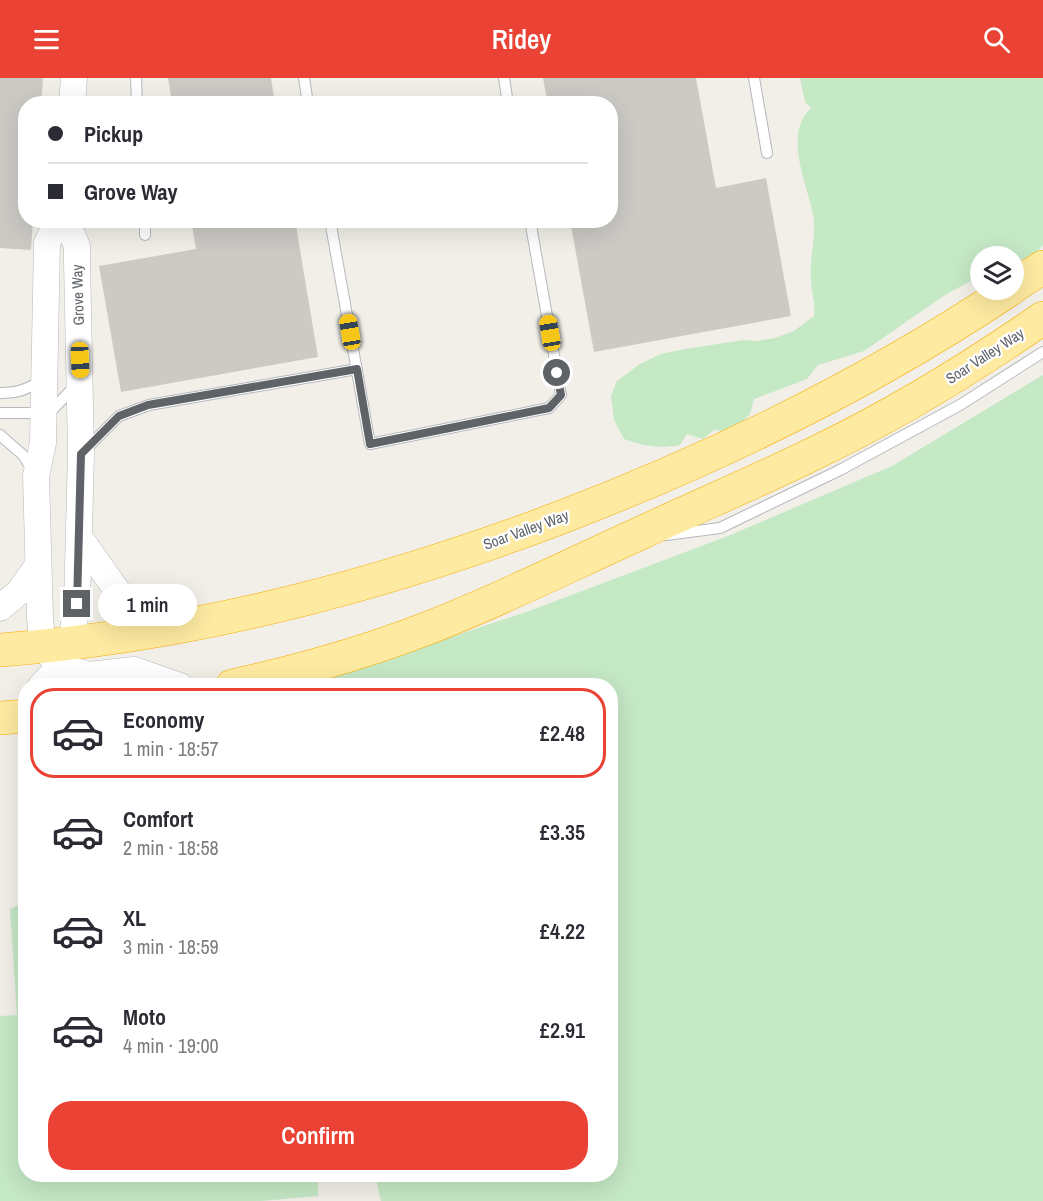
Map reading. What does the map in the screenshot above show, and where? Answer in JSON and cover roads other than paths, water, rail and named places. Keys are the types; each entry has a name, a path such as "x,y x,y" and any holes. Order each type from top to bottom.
{"highway":[{"path":"1024,279 1043,267"},
{"name":"Soar Valley Way","path":"0,650 58,652 251,612 344,589 480,547 614,497 717,453 827,399 993,300"},
{"name":"Soar Valley Way","path":"266,678 308,668 428,628 827,447 931,390 1003,346 1043,318"},
{"path":"0,718 18,717"}],"street":[{"path":"73,96 74,78"},
{"name":"Grove Way","path":"54,228 47,243 43,443 36,476 40,618 58,652"},
{"name":"Grove Way","path":"58,652 77,604 80,538 81,381 77,246 69,228"},
{"path":"80,538 118,592 132,606 180,627"},
{"path":"0,608 19,592 38,565"},
{"path":"45,678 58,652 88,675 134,670 157,678"},
{"path":"0,718 18,706"}],"lane":[{"path":"136,78 137,96"},
{"path":"304,78 307,96"},
{"path":"504,78 507,96"},
{"path":"754,78 767,153"},
{"path":"146,228 146,235"},
{"path":"331,228 370,444 549,408 561,395 531,228"},
{"path":"624,540 720,528 840,470 960,405 1043,352"},
{"path":"81,454 119,416 148,405 357,369"},
{"path":"0,393 27,389 44,379"},
{"path":"0,412 43,413 54,408 81,381"},
{"path":"0,435 23,455 36,476"}]}
